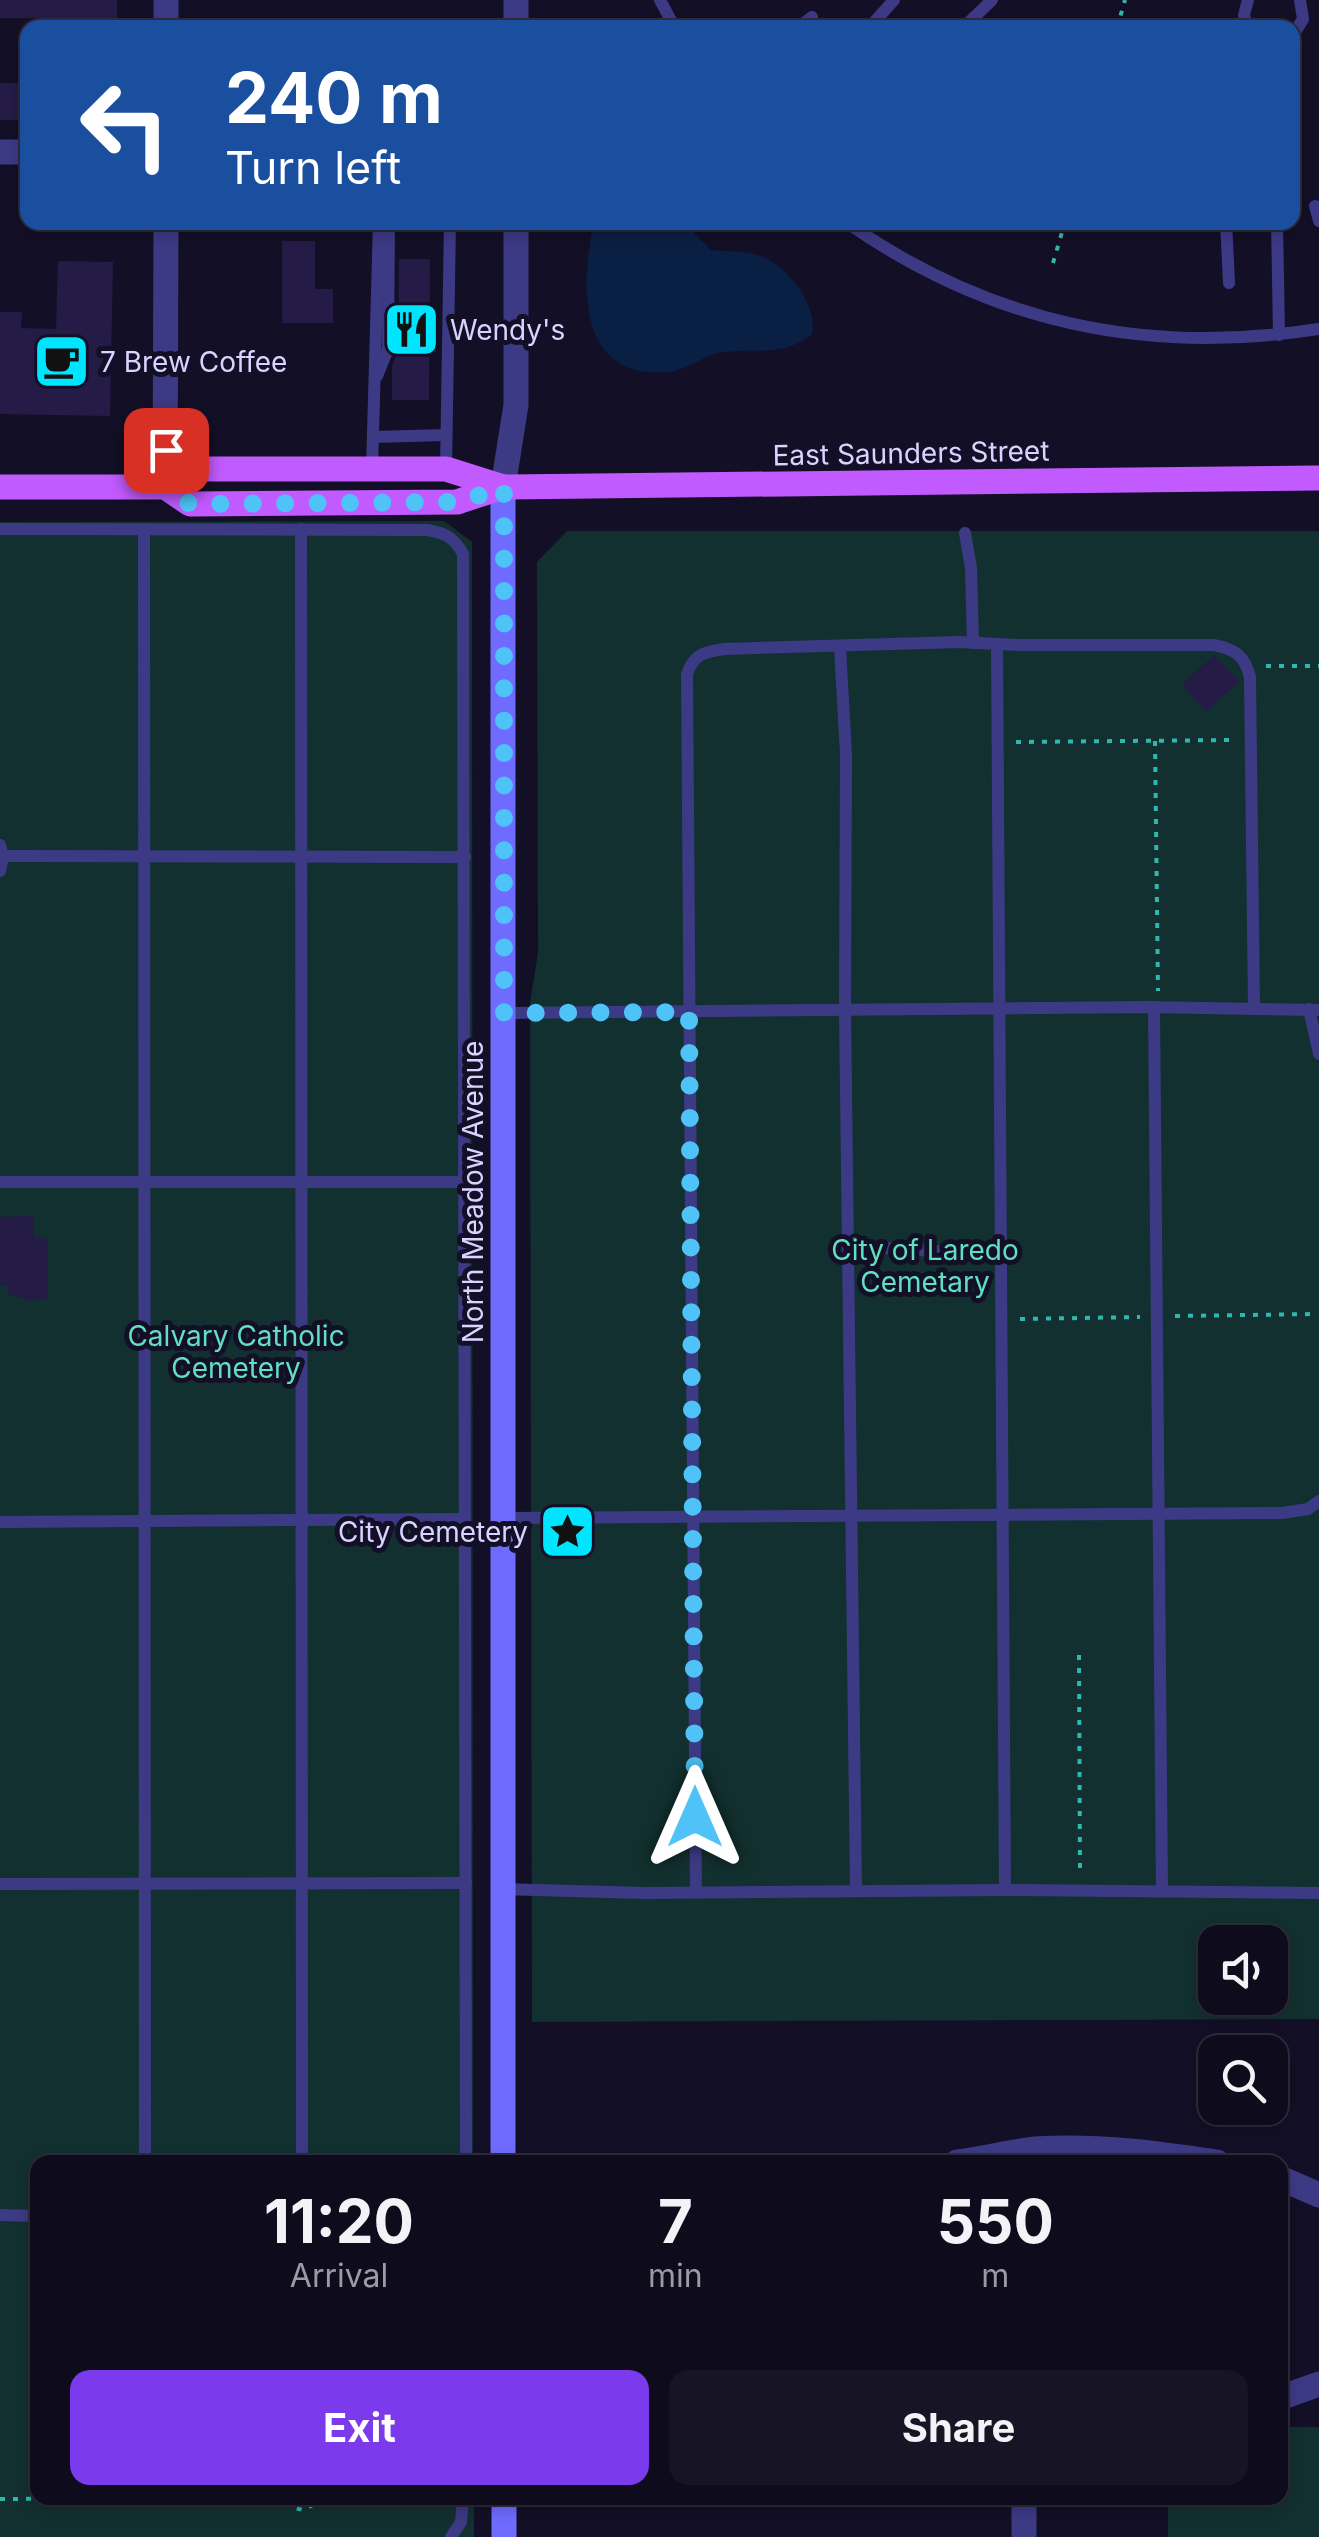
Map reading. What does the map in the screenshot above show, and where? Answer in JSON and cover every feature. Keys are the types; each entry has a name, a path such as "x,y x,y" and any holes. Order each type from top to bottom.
{"main road":[{"name":"East Saunders Street","path":"166,488 190,469 446,469 504,488"},
{"name":"East Saunders Street","path":"0,488 166,488 190,504 457,502 504,488 1319,478"},
{"name":"North Meadow Avenue","path":"504,488 504,2155"},
{"path":"504,2505 504,2537"}],"street":[{"path":"166,230 166,488"},
{"name":"North Meadow Avenue","path":"504,488 516,404 516,230"},
{"path":"1001,2155 1074,2148 1167,2155"},
{"path":"1288,2181 1319,2195"},
{"path":"1288,2395 1319,2384"},
{"path":"1024,2505 1024,2537"}],"lane":[{"path":"876,20 894,0"},
{"path":"972,20 992,0"},
{"path":"808,20 812,17"},
{"path":"1315,206 1319,221"},
{"path":"372,469 379,230"},
{"path":"374,383 388,349 389,230"},
{"path":"446,469 450,230"},
{"path":"859,230 942,280 993,302 1103,332 1217,340 1319,329"},
{"path":"1226,230 1229,283"},
{"path":"1277,230 1279,335"},
{"path":"373,437 446,436"},
{"path":"301,528 302,2155"},
{"path":"0,529 427,530 456,540 463,554 466,2155"},
{"path":"144,529 145,2155"},
{"path":"965,533 971,568 973,643"},
{"path":"696,1892 687,674 692,661 701,652 724,649 973,643 1231,648 1241,656 1250,678 1254,1008"},
{"path":"997,644 1005,1890"},
{"path":"840,647 846,754 845,1010 856,1891"},
{"path":"0,871 2,851 144,856 465,857"},
{"path":"504,1013 1000,1008 1156,1000 1314,1010 1319,1054"},
{"path":"1156,1000 1162,1891"},
{"path":"0,1182 465,1182"},
{"path":"848,1246 1001,1255"},
{"path":"503,1518 1282,1513 1308,1509 1319,1501"},
{"path":"0,1522 466,1519"},
{"path":"0,1884 466,1883"},
{"path":"504,1889 1319,1892"},
{"path":"0,2215 30,2216"},
{"path":"451,2537 461,2522 462,2505"}],"path":[{"path":"1053,263 1063,230"},
{"path":"1264,660 1267,668 1319,666"},
{"path":"1007,742 1242,740"},
{"path":"1155,741 1156,1000"},
{"path":"1167,1316 1316,1314"},
{"path":"1012,1319 1150,1317"},
{"path":"1079,1656 1080,1879"},
{"path":"0,2499 30,2499"}],"green space":[{"name":"Calvary Catholic Cemetery","path":"444,521 472,542 473,2155 30,2155 30,2505 474,2505 474,2537 0,2537 0,522"},
{"name":"City of Laredo Cemetary","path":"567,531 1319,531 1319,2019 532,2022 530,1003 538,952 537,562"},
{"path":"1288,2427 1319,2427 1319,2537 1168,2537 1168,2505 1288,2505"}],"water":[{"path":"593,230 694,230 711,250 758,255 779,267 805,299 813,323 812,334 791,346 717,353 674,371 637,370 615,360 600,344 591,323 587,299"}],"building":[{"path":"0,0 117,0 117,18 0,18"},
{"path":"0,83 20,83 20,120 0,120"},
{"path":"282,241 315,241 315,289 333,289 333,323 282,323"},
{"name":"Wendy's","path":"399,259 430,259 429,400 392,400 392,366 398,349"},
{"path":"58,261 113,262 110,416 0,414 0,312 22,312 21,328 56,329"},
{"path":"1214,655 1240,681 1206,712 1182,685"},
{"path":"33,1216 34,1237 48,1237 48,1299 28,1300 8,1294 8,1286 0,1286 0,1217"}],"place":[{"name":"Wendy's","path":"411,330"},
{"name":"7 Brew Coffee","path":"61,362"},
{"name":"City Cemetery","path":"567,1532"}],"route":[{"path":"166,450 166,488 190,504 457,502 504,488 504,1013 689,1012 695,1817"}]}
